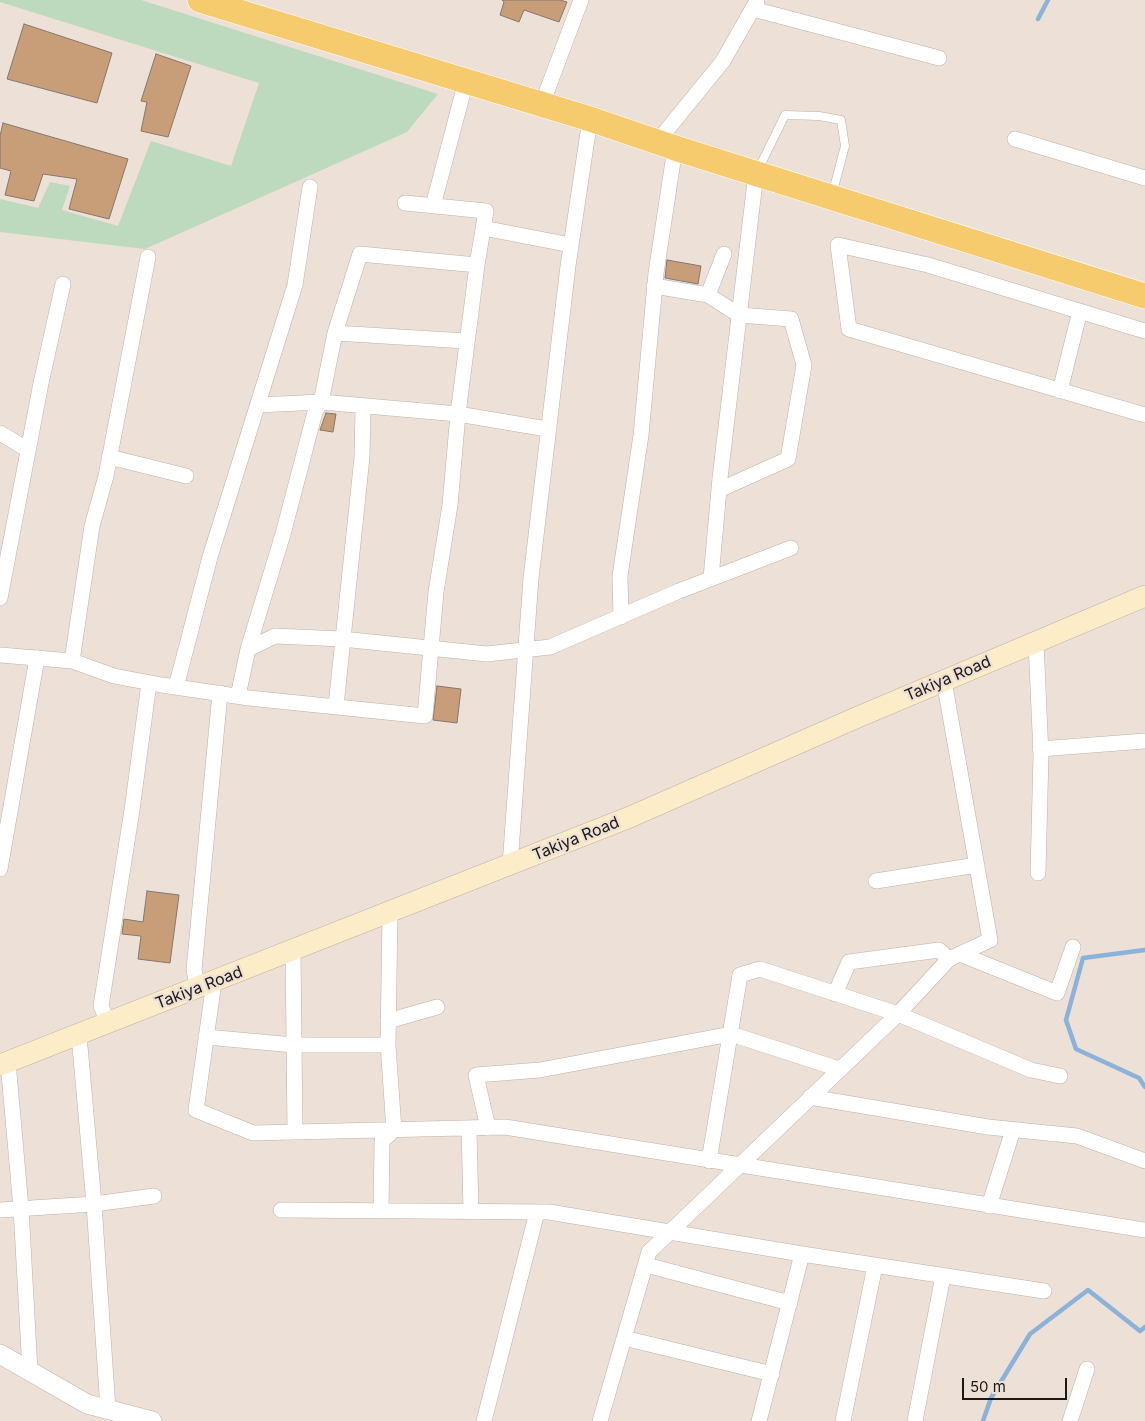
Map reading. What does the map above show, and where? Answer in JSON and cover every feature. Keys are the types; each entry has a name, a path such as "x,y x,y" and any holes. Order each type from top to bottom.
{"highway":[{"path":"200,0 590,118 666,145 1145,296"}],"main road":[{"name":"Takiya Road","path":"4,1064 630,818 944,680 1145,596"}],"street":[{"path":"542,104 581,0"},
{"path":"620,617 620,576 641,436 654,286 667,192 666,145 723,61 755,4 939,58"},
{"path":"433,206 466,81"},
{"path":"510,865 531,578 571,245 590,118"},
{"path":"1015,139 1145,178"},
{"path":"712,578 719,490 756,173"},
{"path":"176,687 210,557 295,285 310,187"},
{"path":"0,655 72,661 114,676 238,696 425,716 436,592 450,505 466,341 486,211 405,203"},
{"path":"483,228 571,245"},
{"path":"1145,331 928,265 838,244 849,329 1145,415"},
{"path":"238,696 248,649 283,534 315,412 320,402 335,333 360,254 477,265"},
{"path":"708,295 724,254"},
{"path":"72,661 92,526 109,456 148,258"},
{"path":"0,598 28,450 63,284"},
{"path":"654,286 708,295 739,315 791,318 804,365 788,459 719,490"},
{"path":"1060,391 1080,312"},
{"path":"335,333 466,341"},
{"path":"258,405 320,402 458,414 548,429"},
{"path":"336,706 362,457 362,407"},
{"path":"0,434 28,450"},
{"path":"109,456 186,476"},
{"path":"248,649 275,636 342,639 487,654 550,647 712,578 791,548"},
{"path":"1036,642 1040,749 1038,873"},
{"path":"0,869 38,658"},
{"path":"600,1421 649,1252 898,1014 954,957 990,940 944,680"},
{"path":"108,1023 101,1006 132,810 149,683"},
{"path":"220,693 194,970 206,985 206,1038 196,1110 253,1133 505,1127 1145,1230"},
{"path":"1040,749 1145,741"},
{"path":"876,881 977,865"},
{"path":"390,913 388,1045 394,1130"},
{"path":"835,994 848,962 939,950 1057,994 1073,947"},
{"path":"293,952 295,1132"},
{"path":"709,1161 740,975 760,969 898,1014 1031,1070 1060,1076"},
{"path":"388,1021 437,1007"},
{"path":"488,1128 476,1075 540,1070 731,1034 839,1069"},
{"path":"79,1035 94,1204 108,1409"},
{"path":"206,1038 294,1045 388,1045"},
{"path":"4,1064 21,1208 30,1371"},
{"path":"810,1097 1013,1130 1077,1136 1145,1161"},
{"path":"469,1128 471,1211"},
{"path":"381,1210 382,1141 394,1130"},
{"path":"989,1206 1013,1130"},
{"path":"0,1210 94,1204 154,1196"},
{"path":"281,1210 536,1212 1044,1292"},
{"path":"484,1421 536,1212"},
{"path":"759,1421 802,1254"},
{"path":"646,1265 790,1303"},
{"path":"843,1421 875,1266"},
{"path":"915,1421 943,1276"},
{"path":"624,1338 772,1374"},
{"path":"0,1354 87,1404 152,1421"},
{"path":"1070,1421 1087,1369"}],"lane":[{"path":"756,173 786,115 819,116 841,120 845,146 831,196"}],"green space":[{"path":"0,0 141,0 438,94 407,132 145,249 0,232 0,199 38,208 50,182 70,186 62,210 118,226 151,141 231,166 259,83 0,2"}],"building":[{"path":"502,0 560,0 567,2 559,22 524,10 519,22 500,15 504,2"},
{"path":"24,24 112,53 97,103 7,79"},
{"path":"156,54 191,66 168,137 141,131 147,102 141,101"},
{"path":"3,123 128,159 109,219 69,209 77,179 43,174 34,201 5,195 11,171 0,168 0,136"},
{"path":"667,260 701,266 698,284 665,278"},
{"path":"326,413 336,414 333,432 320,430"},
{"path":"437,686 461,689 457,723 433,720"},
{"path":"147,891 179,895 170,963 138,959 141,936 122,934 124,919 143,922"}],"waterway":[{"path":"1038,19 1048,0"},
{"path":"1145,950 1083,958 1066,1020 1076,1049 1139,1078 1145,1087"},
{"path":"983,1421 991,1398 1030,1334 1088,1290 1140,1331 1145,1327"}]}
